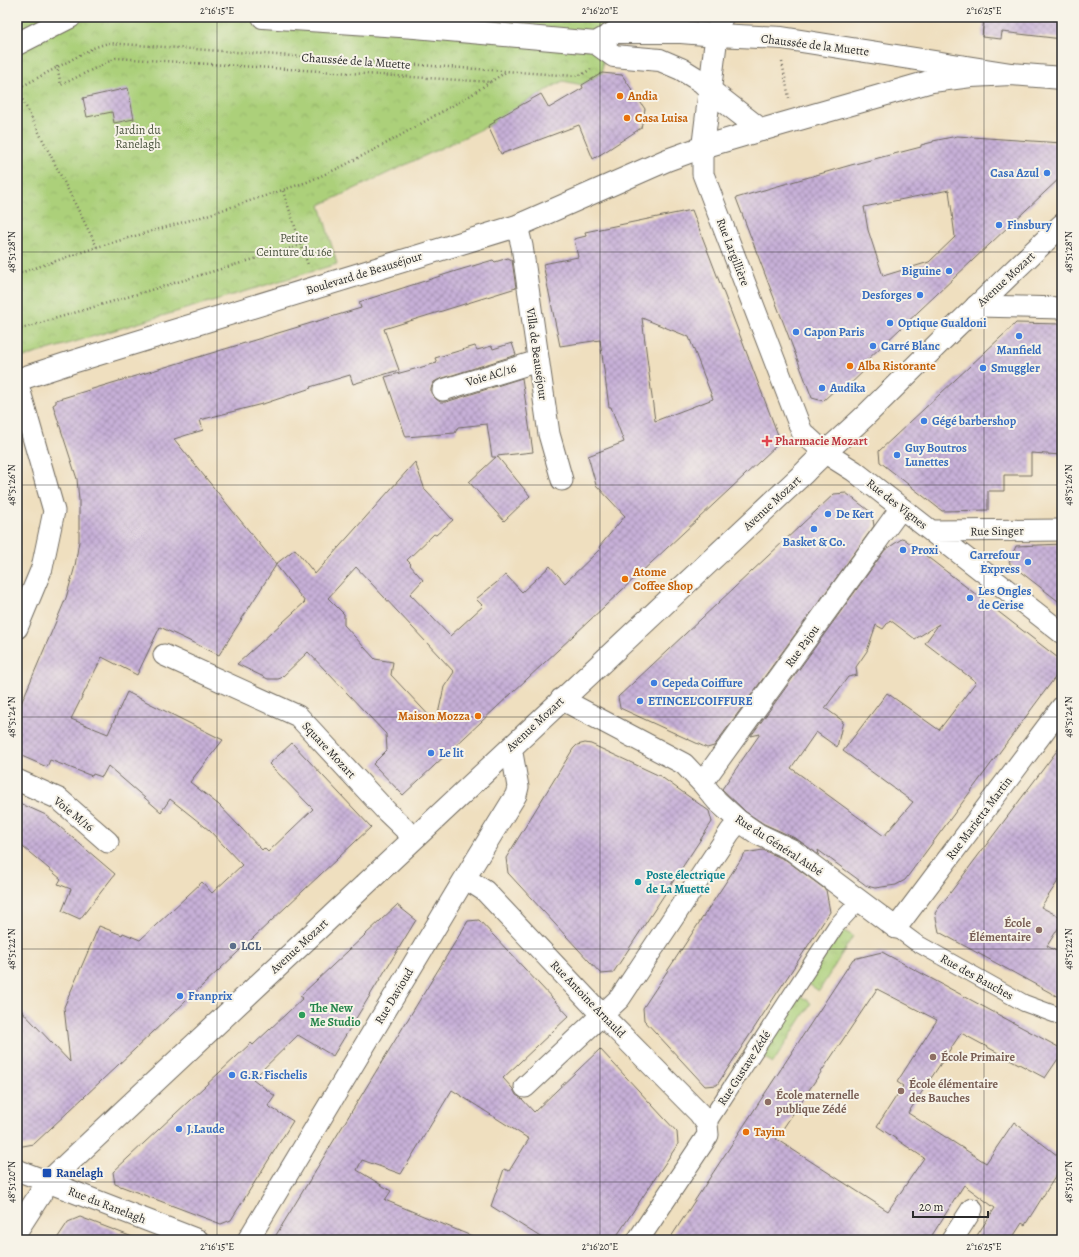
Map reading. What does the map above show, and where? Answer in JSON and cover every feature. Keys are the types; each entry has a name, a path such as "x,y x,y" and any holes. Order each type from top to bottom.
{"street":[{"path":"263,17 415,27 596,43 614,56 660,60 681,69 702,82 711,91 761,130"},
{"path":"17,44 57,20"},
{"name":"Chaussée de la Muette","path":"596,43 615,32 681,32 720,26 782,38 1011,74 1062,78"},
{"name":"Rue Largillière","path":"720,26 703,147 703,174 802,432 824,452"},
{"name":"Chaussée de la Muette","path":"703,147 932,81 971,76 1011,74"},
{"name":"Boulevard de Beauséjour","path":"17,380 79,359 518,226 667,160 703,147"},
{"name":"Avenue Mozart","path":"17,1230 48,1182 824,452 852,428 976,306 1062,225"},
{"name":"Villa de Beauséjour","path":"518,226 549,434 562,480"},
{"path":"976,306 1062,308"},
{"name":"Voie AC/16","path":"443,390 538,361"},
{"path":"17,380 54,511 42,568 17,628"},
{"name":"Rue des Vignes","path":"824,452 854,471 1062,633"},
{"name":"Rue Pajou","path":"702,783 901,508"},
{"name":"Rue Singer","path":"932,531 1062,530"},
{"name":"Square Mozart","path":"164,655 298,716 387,812 414,838"},
{"name":"Rue du Général Aubé","path":"561,699 684,764 717,801 739,821 758,834 792,850 896,928"},
{"name":"Rue Marietta Martin","path":"896,928 1062,707"},
{"name":"Rue Davioud","path":"248,1240 516,795 518,787 511,747"},
{"name":"Voie M/16","path":"17,780 59,799 108,842"},
{"path":"525,1087 620,998 739,821"},
{"name":"Rue Antoine Arnauld","path":"465,878 485,891 602,1015 699,1113 707,1124"},
{"name":"Rue Gustave Zédé","path":"638,1240 708,1135 707,1124 836,926 860,900"},
{"name":"Rue des Bauches","path":"896,928 915,942 1024,1002 1062,1017"},
{"name":"Rue du Ranelagh","path":"17,1170 198,1240"},
{"path":"952,1240 972,1209"}],"path":[{"name":"Chaussée de la Muette","path":"17,89 57,66 93,48 108,43 575,76 583,74 594,67 596,43"},
{"path":"57,66 61,85 116,58 490,82"},
{"path":"782,61 789,100"},
{"path":"17,274 97,247 201,217 307,182 339,168 387,143 471,95 506,71"},
{"path":"17,89 97,247"},
{"path":"283,191 316,287"},
{"path":"17,330 301,244"}],"green space":[{"name":"Jardin du Ranelagh","path":"17,17 606,17 602,73 582,85 563,81 517,107 509,115 488,126 320,205 337,264 17,359"},
{"path":"841,929 853,936 819,991 807,983"},
{"path":"799,995 811,1003 773,1063 760,1055"}],"building":[{"path":"984,17 1062,17 1062,39 1002,32 1001,39 982,37"},
{"path":"602,73 622,75 645,109 641,128 593,159 579,125 501,154 488,126 495,122 494,120 541,94 549,108 583,88 582,85"},
{"path":"128,88 134,119 114,123 112,112 87,117 83,98"},
{"path":"957,136 1062,143 1062,176 865,362 869,366 843,391 839,386 823,401 812,398 736,198 851,165 921,147 921,145","holes":["949,190 955,237 929,262 883,276 868,230 864,207"]},
{"path":"692,210 778,435 776,446 403,795 373,764 387,750 386,734 308,652 281,678 278,679 268,679 237,664 305,602 276,565 219,655 160,627 137,675 102,657 71,719 108,734 127,692 223,740 190,782 219,805 262,850 264,848 268,852 313,809 269,764 292,743 371,827 34,1144 17,1147 17,1006 70,1062 64,1007 99,926 140,940 202,882 212,893 242,865 209,830 170,799 161,812 108,766 102,777 93,774 92,776 50,760 47,767 17,754 17,713 66,598 75,566 79,541 79,500 77,479 53,405 56,403 56,400 361,308 359,302 456,271 493,260 495,262 508,258 512,260 516,288 384,329 399,370 353,384 350,375 310,387 311,388 266,403 200,420 203,430 174,439 276,564 295,549 315,574 415,462 425,490 453,520 436,535 434,534 407,560 423,580 410,594 450,636 483,606 476,599 506,575 522,592 550,566 565,583 600,549 599,547 625,516 596,485 588,456 624,442 611,407 609,407 600,340 560,346 543,264 578,257 574,239 586,236 585,232","holes":["642,318 689,337 713,399 655,421","356,567 454,672 444,687 436,723 391,675 393,662 375,659 344,625 344,614 328,598"]},
{"path":"1016,323 1062,324 1062,455 1031,453 1031,475 1004,475 1004,491 988,491 988,510 942,511 880,462 879,451"},
{"path":"512,343 516,355 440,379 434,382 431,388 431,393 435,398 440,402 446,402 522,378 533,452 497,456 530,496 504,521 469,482 496,457 492,457 487,424 458,427 455,433 406,437 385,377 437,363 435,358 475,346 477,350 492,346 493,349"},
{"path":"846,493 872,513 874,526 714,746 707,748 620,708 618,697 834,494"},
{"path":"903,538 1062,661 1062,668 905,880 896,885 875,888 867,886 818,850 819,855 797,839 764,824 746,812 722,789 760,734 751,736 885,550","holes":["890,620 915,639 939,624 925,643 976,682 939,730 887,693 843,751 913,802 884,836 791,768 816,732 837,747 843,721 825,708 848,677 857,675 856,667 867,651 876,625 883,629"]},
{"path":"1062,544 1062,604 1009,563 1016,546"},
{"path":"585,743 591,744 660,776 709,811 712,822 613,973 601,974 508,873 506,858 573,749 577,745"},
{"path":"1062,744 1062,875 1041,907 1062,918 1062,922 1047,946 1062,954 1062,999 939,932 935,913"},
{"path":"17,802 46,815 115,874 80,919 62,911 71,889 58,884 61,879 17,842"},
{"path":"763,850 786,860 826,890 830,912 717,1085 705,1086 644,1020 643,1008 745,853"},
{"path":"397,905 416,920 333,1056 298,1035 253,1079 275,1096 268,1106 293,1121 231,1220 221,1224 115,1184 113,1172 251,1043 253,1045 303,998 300,996"},
{"path":"479,920 569,1016 503,1078 513,1089 516,1095 521,1098 534,1112 600,1049 677,1132 678,1144 614,1240 545,1240 491,1206 504,1169 509,1171 529,1139 452,1090 401,1174 362,1160 357,1170 391,1191 385,1200 481,1240 273,1240 468,921"},
{"path":"882,952 1062,1049 1062,1053 1045,1078 961,1033 908,1113 986,1163 1014,1122 1062,1159 1062,1166 1025,1225 1022,1223 1011,1240 974,1240 995,1208 964,1185 929,1240 669,1240 853,959","holes":["877,989 937,1020 897,1082 903,1086 877,1126 924,1158 888,1211 776,1139"]},
{"path":"80,1217 135,1238 135,1240 56,1240 68,1222"}],"place":[{"name":"Andia","path":"620,96"},
{"name":"Casa Luisa","path":"627,118"},
{"name":"Casa Azul","path":"1047,173"},
{"name":"Finsbury","path":"999,225"},
{"name":"Biguine","path":"949,271"},
{"name":"Desforges","path":"920,295"},
{"name":"Optique Gualdoni","path":"890,323"},
{"name":"Capon Paris","path":"796,332"},
{"name":"Manfield","path":"1019,336"},
{"name":"Carré Blanc","path":"873,346"},
{"name":"Alba Ristorante","path":"850,366"},
{"name":"Smuggler","path":"983,368"},
{"name":"Audika","path":"822,388"},
{"name":"Gégé barbershop","path":"924,421"},
{"name":"Pharmacie Mozart","path":"767,441"},
{"name":"Guy Boutros Lunettes","path":"897,455"},
{"name":"De Kert","path":"828,514"},
{"name":"Basket & Co.","path":"814,529"},
{"name":"Proxi","path":"903,550"},
{"name":"Carrefour Express","path":"1028,562"},
{"name":"Atome Coffee Shop","path":"625,579"},
{"name":"Les Ongles de Cerise","path":"970,598"},
{"name":"Cepeda Coiffure","path":"654,683"},
{"name":"ETINCEL’COIFFURE","path":"640,701"},
{"name":"Maison Mozza","path":"478,716"},
{"name":"Le lit","path":"431,753"},
{"name":"Poste électrique de La Muette","path":"638,882"},
{"name":"École Élémentaire","path":"1039,930"},
{"name":"LCL","path":"233,946"},
{"name":"Franprix","path":"180,996"},
{"name":"The New Me Studio","path":"302,1015"},
{"name":"École Primaire","path":"933,1057"},
{"name":"G.R. Fischelis","path":"232,1075"},
{"name":"École élémentaire des Bauches","path":"901,1091"},
{"name":"École maternelle publique Zédé","path":"768,1102"},
{"name":"J.Laude","path":"179,1129"},
{"name":"Tayim","path":"746,1132"},
{"name":"Ranelagh","path":"47,1173"}],"park label":[{"name":"Petite Ceinture du 16e","path":"294,245"}]}
